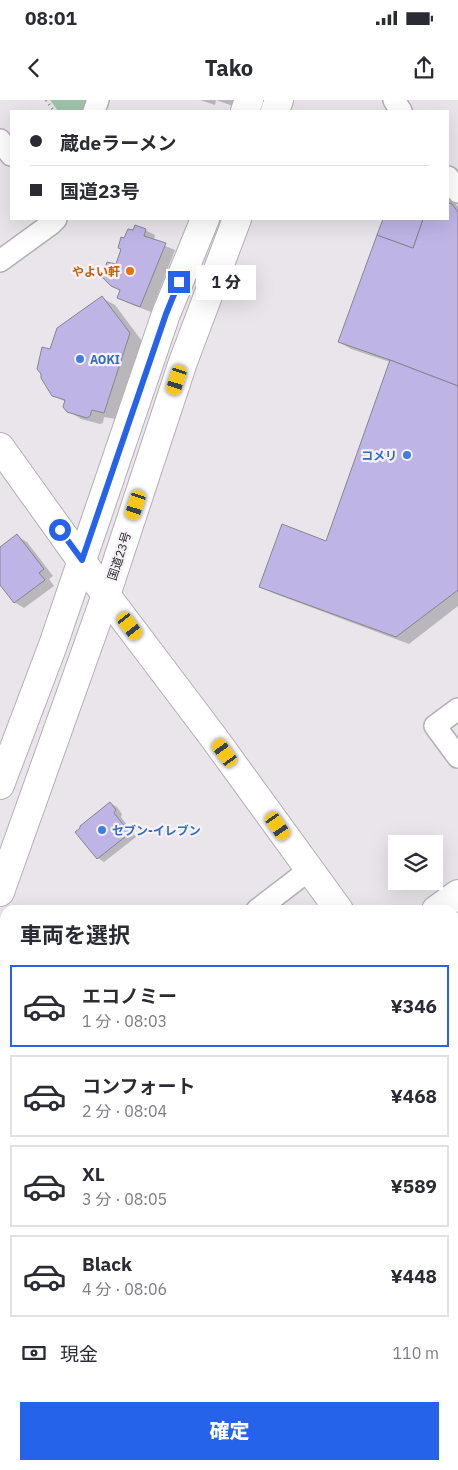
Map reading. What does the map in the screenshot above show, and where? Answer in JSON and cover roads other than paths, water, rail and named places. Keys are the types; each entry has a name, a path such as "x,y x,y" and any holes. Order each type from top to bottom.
{"main road":[{"path":"0,785 53,645 166,314 204,220"},
{"name":"国道23号","path":"0,892 106,595 183,362 237,220"},
{"path":"2,453 214,738 335,905"},
{"path":"443,905 458,894"}],"street":[{"path":"0,140 10,155"},
{"path":"449,178 458,192"},
{"path":"0,261 55,220"},
{"path":"458,709 435,726 458,757"},
{"path":"264,905 309,870"}],"place":[{"name":"やよい軒","path":"130,271"},
{"name":"AOKI","path":"80,359"},
{"name":"コメリ","path":"407,455"},
{"name":"セブン-イレブン","path":"102,830"}]}
